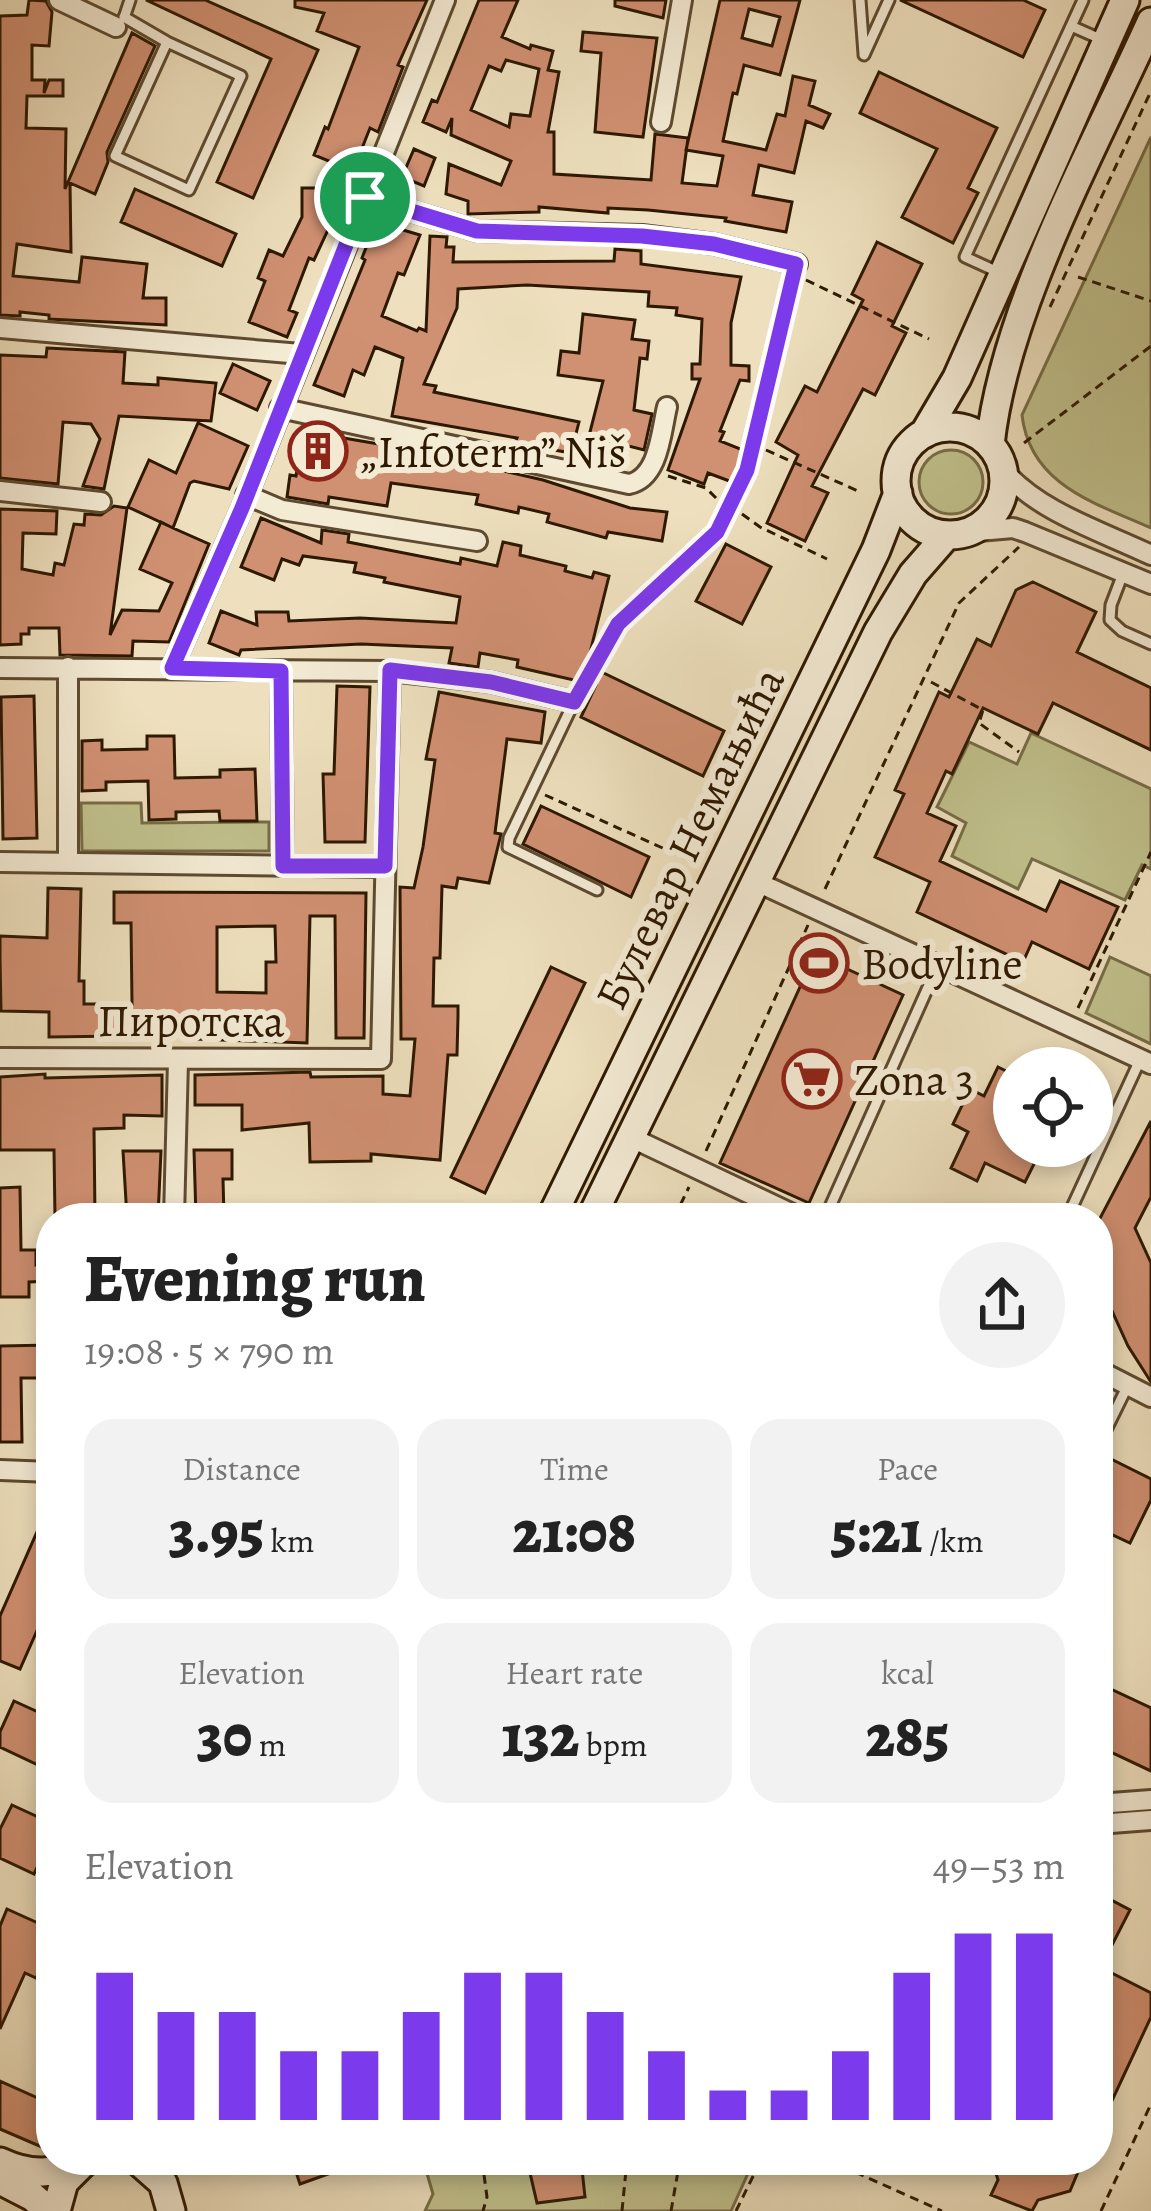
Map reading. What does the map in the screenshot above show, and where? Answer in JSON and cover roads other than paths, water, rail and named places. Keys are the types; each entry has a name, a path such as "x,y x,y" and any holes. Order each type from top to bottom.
{"street":[{"path":"59,0 120,22"},
{"path":"172,668 445,0"},
{"path":"661,122 682,0"},
{"path":"1126,0 957,378 924,434 901,459 898,493 910,517 921,526 957,533 1012,528 1151,584"},
{"path":"957,533 981,525 1000,500 996,395 1043,260 1151,22"},
{"path":"365,197 477,231 642,236 714,244 795,269"},
{"path":"0,328 302,354"},
{"path":"280,408 634,484 650,470 667,406"},
{"path":"924,434 952,427 966,429 996,457 1018,488 1151,555"},
{"path":"0,491 101,502"},
{"name":"Булевар Немањића","path":"558,1203 876,550 898,493"},
{"path":"246,495 282,510 477,541"},
{"name":"Булевар Немањића","path":"598,1203 893,604 957,533"},
{"path":"68,667 68,862"},
{"path":"0,668 390,670 491,682 574,702"},
{"path":"0,862 385,866 390,670"},
{"path":"281,671 283,866"},
{"name":"Пиротска","path":"0,1058 381,1059 385,866"},
{"path":"757,882 1146,1062"},
{"path":"174,1203 178,1060"},
{"path":"630,1137 768,1203"},
{"path":"1113,1378 1151,1397"},
{"path":"0,1470 36,1471"},
{"path":"1113,1803 1151,1800"},
{"path":"1113,1823 1151,1820"},
{"path":"0,2162 36,2173"},
{"path":"0,2180 53,2211 71,2175"}],"lane":[{"path":"130,0 120,22 166,42 241,76 189,190 115,155 166,42"},
{"path":"860,0 864,56 889,0"},
{"path":"1003,275 965,257 1083,0"},
{"path":"1071,26 1107,42"},
{"path":"618,624 717,532 747,470 795,269"},
{"path":"1124,571 1110,620 1151,644"},
{"path":"574,702 508,847 597,890"},
{"path":"832,1203 938,965"},
{"path":"1075,1203 1146,1062"},
{"path":"1113,1416 1128,1385"}],"place":[{"name":"„Infoterm” Niš","path":"318,451"},
{"name":"Bodyline","path":"819,963"},
{"name":"Zona 3","path":"812,1079"}]}
